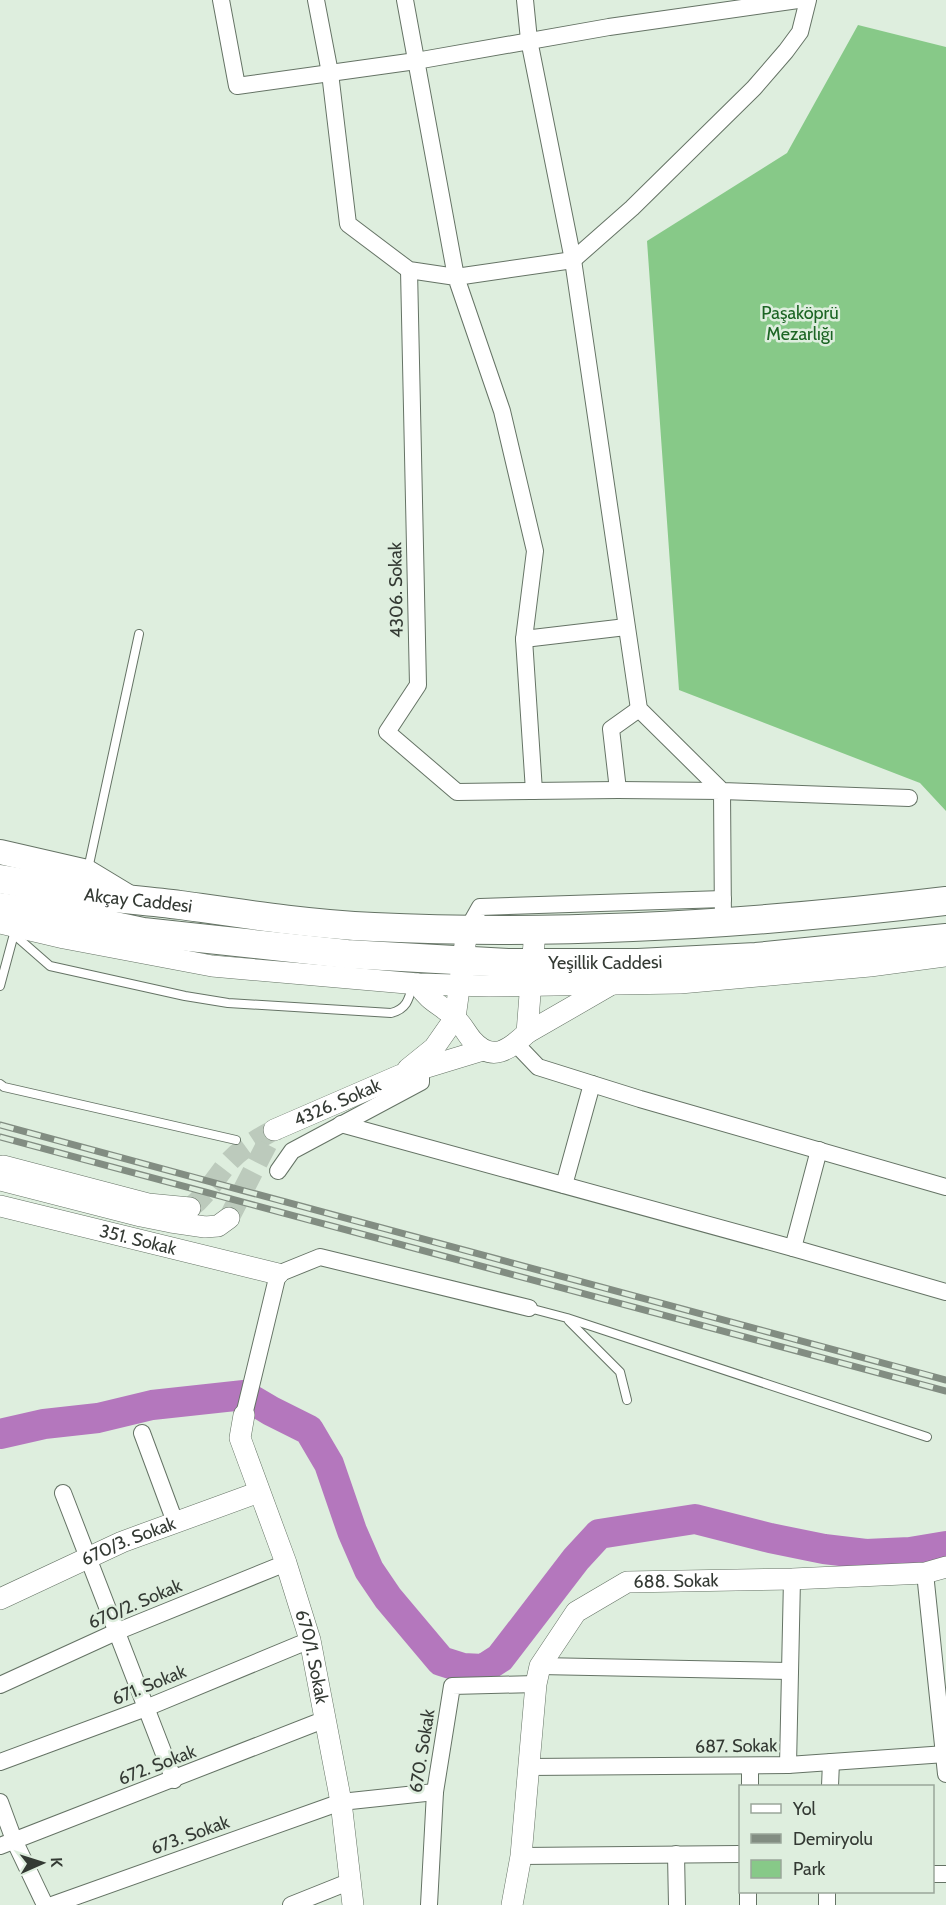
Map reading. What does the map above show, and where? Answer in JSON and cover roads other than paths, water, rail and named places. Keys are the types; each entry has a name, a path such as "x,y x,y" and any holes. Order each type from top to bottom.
{"highway":[{"name":"Akçay Caddesi","path":"0,879 275,919"},
{"name":"Yeşillik Caddesi","path":"275,919 372,927 535,930 723,911 842,914 946,901"},
{"name":"Akçay Caddesi","path":"4,922 72,917 144,932 264,946"},
{"name":"Yeşillik Caddesi","path":"264,946 346,954 461,973 532,974 638,963 756,957 946,938"}],"main road":[{"path":"0,852 87,872 132,900"}],"street":[{"path":"221,0 237,87 416,61 609,27 798,0"},
{"path":"316,0 330,73 348,224 409,270 456,277 573,260 632,208 754,88 800,32 808,0"},
{"path":"405,0 456,277 502,411 535,551 524,639 534,791 722,791 909,798"},
{"path":"411,1072 434,1048 455,1018 467,930 480,907 723,911 722,791 639,709 573,260 529,40 525,0"},
{"name":"4306. Sokak","path":"409,270 418,685 387,732 457,792 534,791"},
{"path":"524,639 626,627"},
{"path":"618,790 611,729 639,709"},
{"path":"4,922 63,938 212,966 416,983 461,973"},
{"path":"535,930 532,974 521,1038 538,1066 592,1084 946,1187"},
{"path":"532,974 613,983 680,983 870,966 946,956"},
{"path":"416,983 428,999 455,1018 473,1041 483,1050 493,1053 503,1051 613,983"},
{"path":"411,1072 483,1050"},
{"path":"278,1171 292,1151 421,1082 411,1072"},
{"name":"4326. Sokak","path":"274,1130 411,1072"},
{"path":"564,1185 592,1084"},
{"path":"341,1124 946,1292"},
{"path":"793,1248 819,1150"},
{"path":"0,1166 148,1204 190,1208"},
{"name":"351. Sokak","path":"0,1180 141,1216 182,1224 218,1226 229,1218"},
{"name":"351. Sokak","path":"0,1206 278,1274"},
{"path":"244,1415 278,1274 320,1257 529,1308"},
{"name":"670/1. Sokak","path":"244,1415 240,1438 286,1563 310,1640 341,1802 353,1905"},
{"path":"142,1433 176,1522"},
{"name":"670/3. Sokak","path":"0,1599 87,1558 259,1492"},
{"path":"63,1493 174,1780"},
{"name":"670/2. Sokak","path":"0,1685 116,1632 286,1563"},
{"name":"688. Sokak","path":"512,1905 521,1856 527,1767 538,1675 576,1612 627,1582 792,1579 925,1572 946,1567"},
{"path":"925,1572 946,1774"},
{"path":"788,1765 792,1579"},
{"name":"671. Sokak","path":"0,1762 146,1708 310,1640"},
{"path":"538,1675 790,1671"},
{"name":"670. Sokak","path":"429,1905 435,1792 452,1686 538,1675"},
{"name":"672. Sokak","path":"7,1843 326,1719"},
{"name":"687. Sokak","path":"527,1767 788,1765 945,1754"},
{"path":"830,1785 831,1762"},
{"path":"750,1766 750,1785"},
{"name":"673. Sokak","path":"52,1905 341,1802 435,1792"},
{"path":"0,1802 7,1843 45,1905"},
{"path":"676,1854 677,1905"},
{"path":"521,1856 739,1854"},
{"path":"291,1905 351,1881"}],"lane":[{"path":"87,872 139,634"},
{"path":"4,922 50,966 185,996 228,1003 391,1013 397,1012 406,1005 416,983"},
{"path":"0,986 4,922"},
{"path":"0,1084 4,1087 236,1140"},
{"path":"529,1308 567,1318 927,1437"},
{"path":"567,1318 620,1371 627,1400"}],"waterway":[{"path":"0,1434 44,1424 98,1418 152,1405 244,1395 309,1430 329,1464 352,1531 369,1570 388,1598 441,1661 463,1668 483,1669 500,1658 576,1559 599,1534 695,1519 770,1538 824,1549 866,1554 910,1552 946,1546"}],"tunnel":[{"path":"190,1208 234,1157 250,1144 274,1130"},
{"path":"229,1218 274,1130"}],"railway":[{"path":"0,1125 946,1380"},
{"path":"0,1137 946,1391"}],"park label":[{"name":"Paşaköprü Mezarlığı","path":"800,323"}]}
